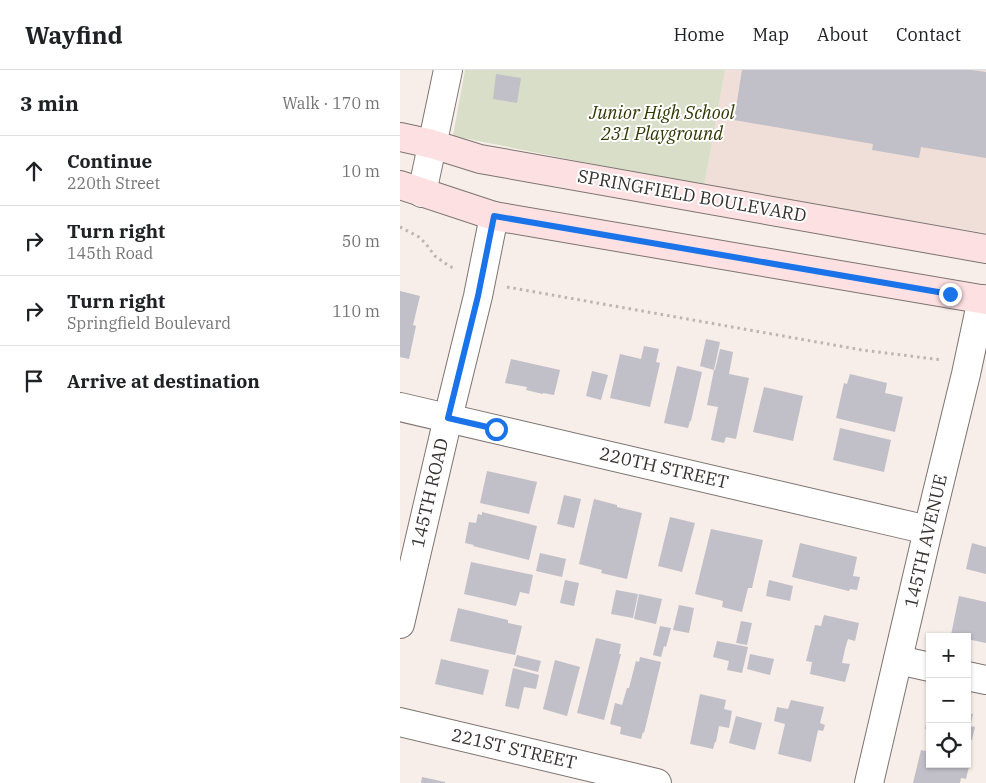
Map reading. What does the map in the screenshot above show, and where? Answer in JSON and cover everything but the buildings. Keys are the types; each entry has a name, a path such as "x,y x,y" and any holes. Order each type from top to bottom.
{"street":[{"path":"448,70 432,144 411,189 494,216 984,299"},
{"name":"SPRINGFIELD BOULEVARD","path":"400,137 432,144 480,159 986,248"},
{"name":"145TH ROAD","path":"400,624 478,296 494,216"},
{"name":"145TH AVENUE","path":"868,783 984,299"},
{"name":"220TH STREET","path":"400,407 928,530"},
{"path":"898,660 926,666"},
{"path":"971,677 986,680"},
{"name":"221ST STREET","path":"400,722 657,783"}],"path":[{"path":"400,226 418,237 440,260 463,272"},
{"path":"504,287 862,350 951,361"}],"shaded area":[{"path":"725,70 986,70 986,233 704,186"}],"green space":[{"name":"Junior High School 231 Playground","path":"465,70 725,70 704,186 453,136"}],"route":[{"path":"496,429 448,418 478,296 494,216 950,294"}]}
